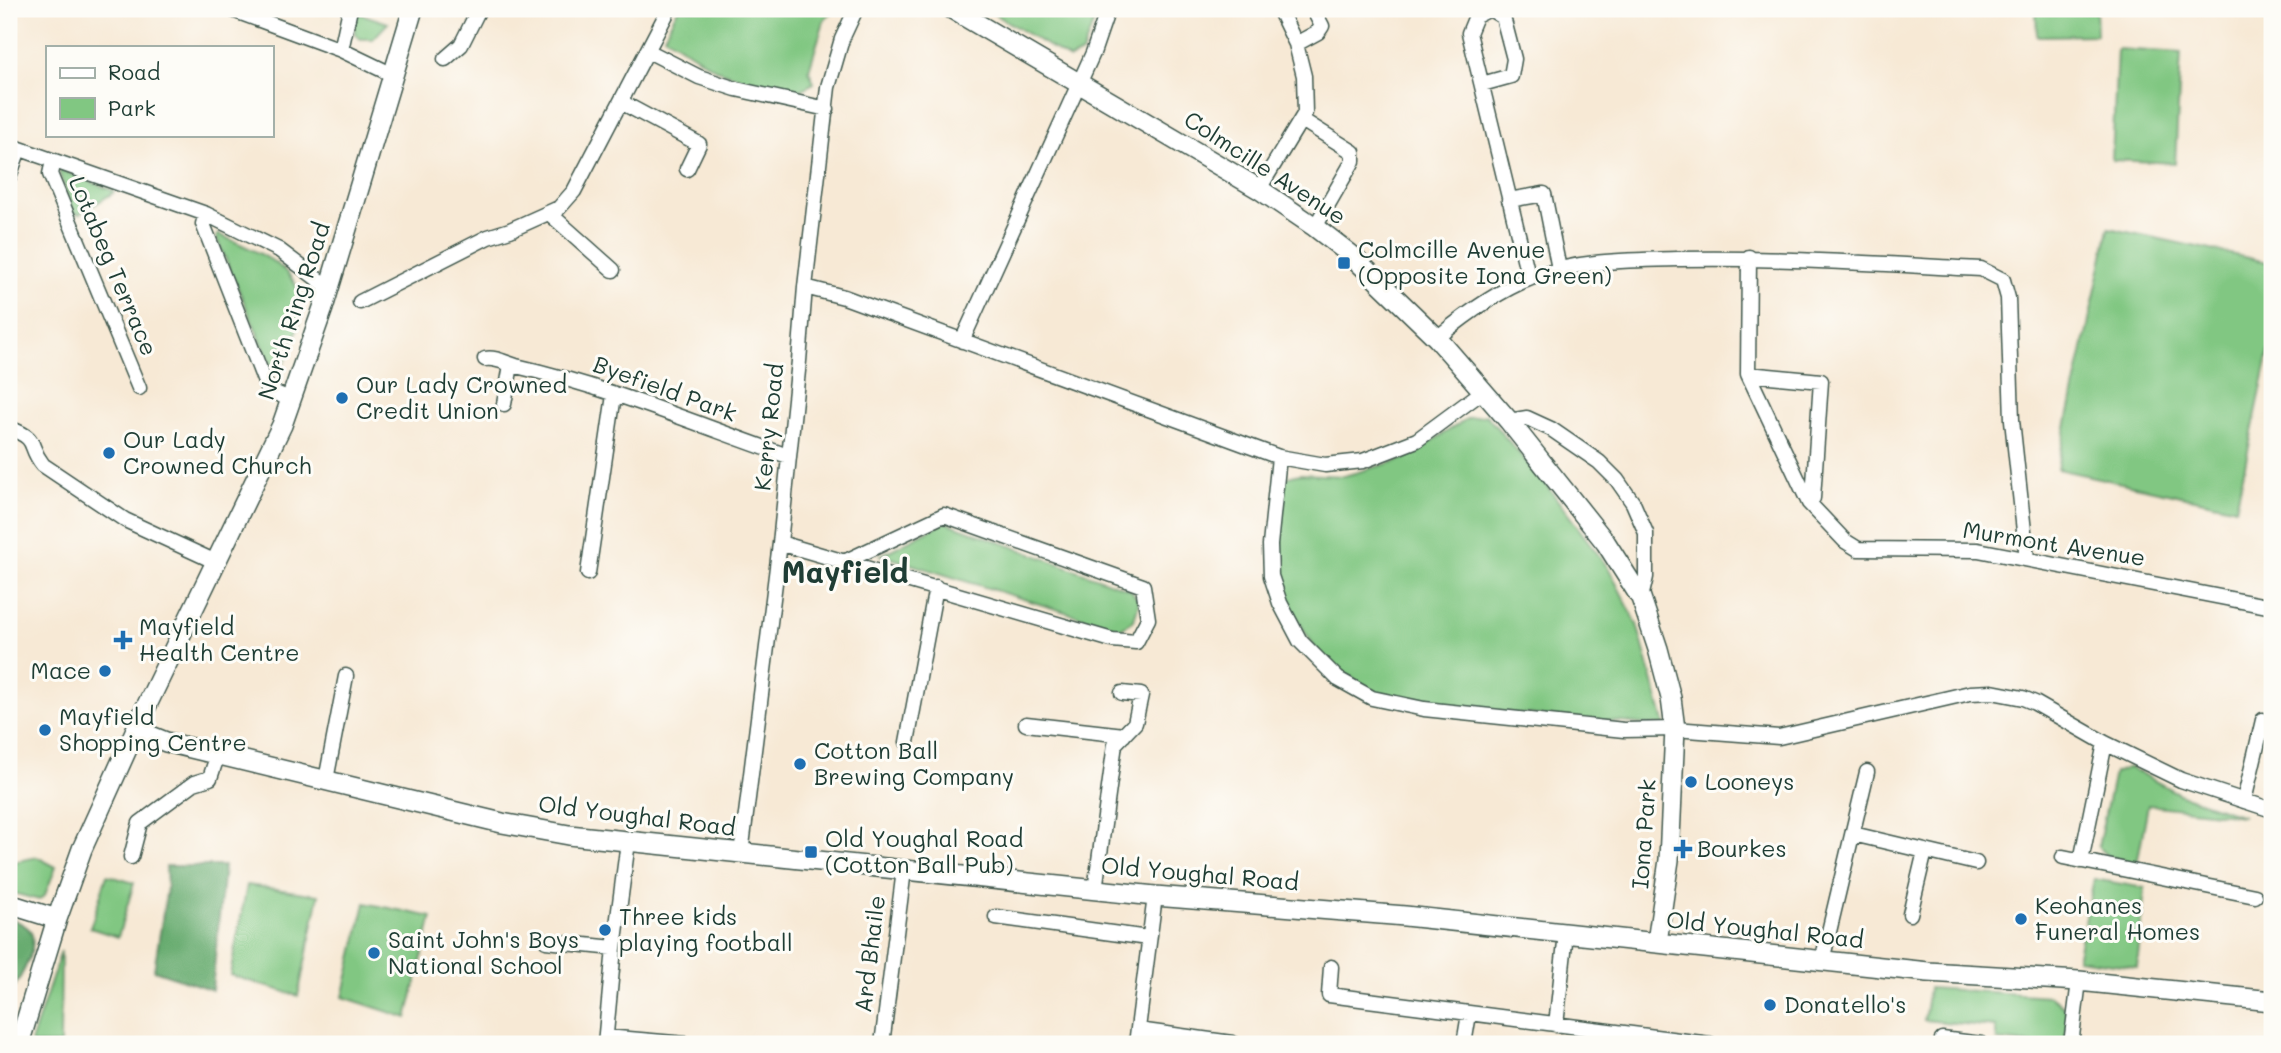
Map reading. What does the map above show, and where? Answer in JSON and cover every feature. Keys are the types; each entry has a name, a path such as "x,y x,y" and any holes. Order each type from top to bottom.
{"street":[{"path":"230,9 341,50 394,75"},
{"path":"341,50 350,9"},
{"name":"North Ring Road","path":"19,1044 57,919 82,849 292,400 413,9"},
{"path":"445,59 461,45 479,9"},
{"path":"360,302 488,237 559,208 574,191 669,9"},
{"name":"Kerry Road","path":"741,854 780,543 828,86 842,39 856,9"},
{"name":"Colmcille Avenue","path":"952,9 1259,189 1350,254 1437,338 1509,421 1606,543 1641,598 1671,698 1675,729"},
{"path":"962,341 1080,83 1108,9"},
{"path":"1259,189 1305,113 1304,76 1296,44 1279,9"},
{"path":"1296,44 1318,32 1322,26 1313,9"},
{"path":"1482,85 1511,76 1514,59 1503,17 1490,9 1476,16 1469,33 1530,279"},
{"path":"648,51 699,77 736,89 827,109"},
{"path":"621,102 699,144 687,169"},
{"path":"1301,120 1353,152 1354,156 1315,227"},
{"path":"9,177 14,147 206,215 279,250 328,287"},
{"name":"Lotabeg Terrace","path":"53,161 50,174 139,388"},
{"path":"1509,200 1544,194 1559,269"},
{"path":"549,213 613,270"},
{"path":"206,215 203,224 268,390 292,400"},
{"path":"1437,338 1483,304 1530,279 1559,269 1616,260 1749,257 1981,270 2003,280 2008,298 2012,420 2027,559"},
{"name":"Murmont Avenue","path":"1749,257 1748,374 1809,503 1845,541 1858,549 1978,550 2272,607"},
{"path":"805,288 844,297 1279,457 1325,465 1363,461 1417,440 1482,392"},
{"name":"Byefield Park","path":"485,359 492,358 510,365 566,377 788,456"},
{"path":"504,404 510,365"},
{"path":"1748,374 1821,381 1813,498 1809,503"},
{"path":"588,573 614,395"},
{"name":"Colmcille Avenue","path":"1509,421 1527,418 1551,429 1599,462 1617,481 1633,503 1646,533 1646,577 1641,598"},
{"path":"9,428 33,442 43,465 115,514 216,562"},
{"path":"1279,457 1270,545 1271,576 1280,603 1300,641 1338,679 1372,698 1424,709 1624,730 1675,729 1779,737 1969,693 1992,692 2035,703 2105,743 2181,780 2272,810"},
{"path":"780,543 1112,640 1136,642 1148,619 1143,586 944,515 846,561"},
{"path":"908,741 936,587"},
{"path":"326,780 346,676"},
{"path":"1096,890 1115,744 1135,723 1141,695 1122,693"},
{"path":"2244,801 2263,720"},
{"path":"1026,724 1124,735"},
{"name":"Iona Park","path":"1657,942 1669,860 1675,729"},
{"name":"Old Youghal Road","path":"136,730 166,742 502,823 569,835 1155,896 1405,916 1928,972 2079,981 2272,1001"},
{"path":"2081,860 2105,743"},
{"path":"131,857 140,823 194,783 210,778 218,754"},
{"path":"1822,961 1867,772"},
{"path":"1853,834 1976,863"},
{"path":"628,842 605,1040 686,1044"},
{"path":"1910,914 1925,851"},
{"path":"2063,857 2255,896"},
{"name":"Ard Bhaile","path":"882,1044 904,870"},
{"path":"1155,896 1137,1037 1232,1043"},
{"path":"9,904 57,919"},
{"path":"996,917 1148,938"},
{"path":"1556,1025 1566,933"},
{"path":"546,941 614,948"},
{"path":"1331,967 1329,995 1658,1041 1710,1044"},
{"path":"2071,1044 2079,981"},
{"path":"1464,1044 1469,1014"},
{"path":"1942,1040 1981,1044"}],"green space":[{"path":"678,9 837,9 825,18 809,70 814,83 791,95 717,70 664,36"},
{"path":"986,9 1099,9 1082,53 1070,59"},
{"path":"2036,9 2096,9 2097,35 2037,36"},
{"path":"358,13 388,23 373,39 361,39 355,35 354,25"},
{"path":"2117,49 2181,53 2175,163 2112,160"},
{"path":"61,170 114,191 79,214 73,212 59,172"},
{"path":"2109,228 2272,263 2272,338 2236,508 2057,469"},
{"path":"218,234 253,250 283,269 294,282 300,296 301,314 295,336 285,361 275,374 216,237"},
{"path":"1486,415 1544,482 1609,569 1637,624 1665,726 1462,709 1376,693 1322,659 1291,609 1277,565 1284,478 1300,474 1344,476 1404,459 1468,418"},
{"path":"945,522 1131,590 1139,602 1134,620 1120,629 881,555"},
{"path":"2129,767 2181,795 2243,816 2148,805 2137,864 2107,856 2098,847 2114,773"},
{"path":"37,857 56,867 45,895 39,900 9,892 9,863"},
{"path":"166,866 224,866 212,990 154,970 167,888"},
{"path":"107,875 134,883 118,937 90,928"},
{"path":"2094,879 2145,888 2137,967 2077,959"},
{"path":"247,885 319,895 298,996 230,975"},
{"path":"365,903 432,917 407,1018 343,997"},
{"path":"9,917 28,928 33,943 28,962 9,995"},
{"path":"61,951 60,1044 32,1044 31,1042"},
{"path":"1929,988 2049,996 2065,1009 2066,1036 2060,1044 1997,1040 1995,1027 1924,1020"}],"place":[{"name":"Colmcille Avenue (Opposite Iona Green)","path":"1344,263"},
{"name":"Our Lady Crowned Credit Union","path":"342,398"},
{"name":"Our Lady Crowned Church","path":"109,453"},
{"name":"Mayfield Health Centre","path":"123,640"},
{"name":"Mace","path":"105,671"},
{"name":"Mayfield Shopping Centre","path":"45,730"},
{"name":"Cotton Ball Brewing Company","path":"800,764"},
{"name":"Looneys","path":"1691,782"},
{"name":"Bourkes","path":"1683,849"},
{"name":"Old Youghal Road (Cotton Ball Pub)","path":"811,852"},
{"name":"Keohanes Funeral Homes","path":"2021,919"},
{"name":"Three kids playing football","path":"605,930"},
{"name":"Saint John's Boys National School","path":"374,953"},
{"name":"Donatello's","path":"1770,1005"}],"district":[{"name":"Mayfield","path":"845,573"}]}
